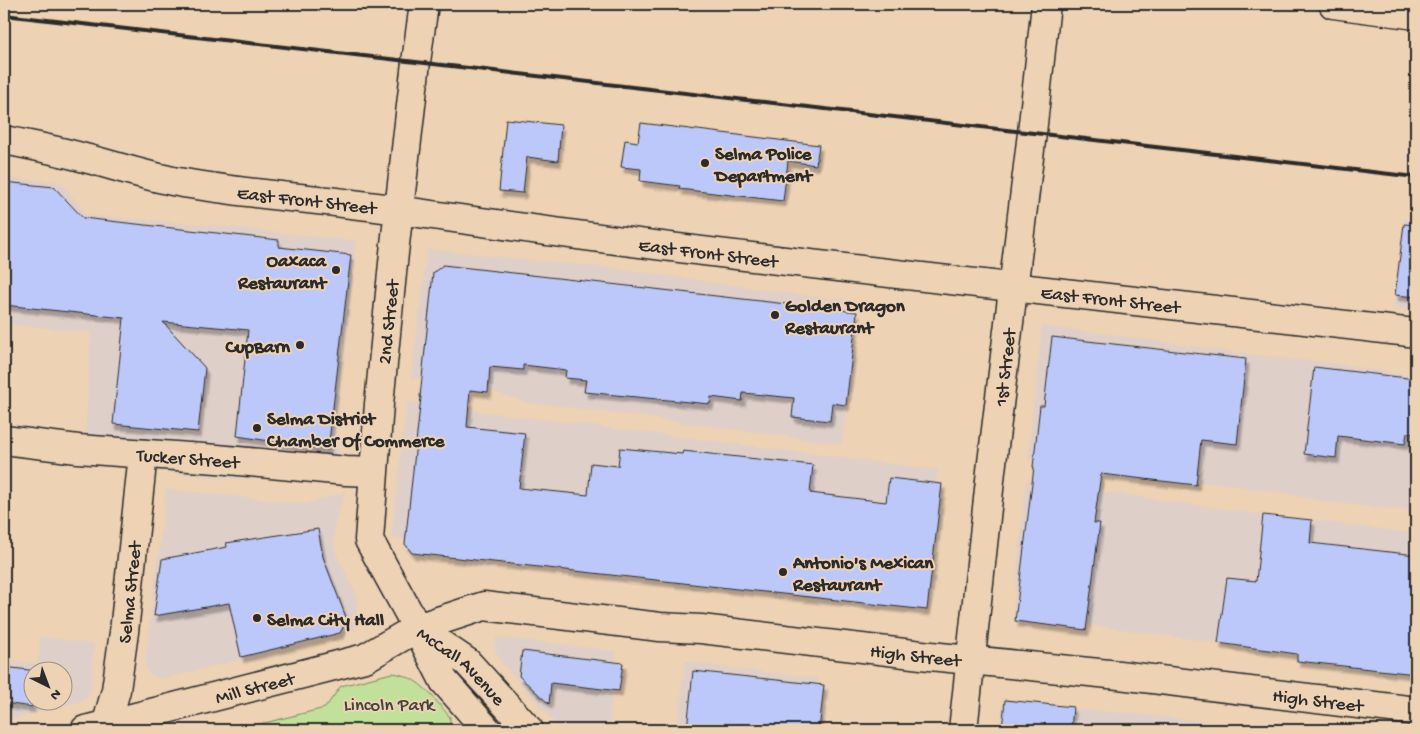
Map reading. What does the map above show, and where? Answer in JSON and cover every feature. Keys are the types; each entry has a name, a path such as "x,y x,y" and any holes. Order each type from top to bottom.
{"street":[{"name":"2nd Street","path":"417,628 369,540 373,472 399,210 424,4"},
{"name":"1st Street","path":"963,730 1046,4"},
{"path":"1333,4 1416,15"},
{"name":"East Front Street","path":"4,140 82,157 140,174 178,182 1013,288 1416,333"},
{"name":"Tucker Street","path":"4,440 78,449 373,472"},
{"name":"Selma Street","path":"99,729 116,690 143,454"},
{"name":"High Street","path":"417,628 484,606 930,656 1128,676 1416,711"},
{"name":"Mill Street","path":"99,729 365,658 417,628"},
{"name":"McCall Avenue","path":"417,628 444,681 487,730"},
{"name":"McCall Avenue","path":"417,628 467,662 529,730"}],"shaded area":[{"path":"4,178 61,182 86,215 219,226 356,241 335,429 340,455 324,479 233,479 84,463 91,332 4,324"},
{"path":"1405,219 1416,220 1416,309 1394,307"},
{"path":"427,249 614,268 800,295 858,301 842,444 524,402 478,386 411,378"},
{"path":"1042,326 1238,353 1338,364 1416,377 1416,511 1324,502 1290,494 1226,484 1191,481 1028,458"},
{"path":"407,402 938,470 925,605 391,537"},
{"path":"1026,480 1263,515 1248,647 1013,614"},
{"path":"165,489 306,504 345,492 336,521 334,540 336,554 358,597 355,630 163,679 151,675 147,671 145,663"},
{"path":"1312,520 1416,534 1416,669 1297,654"},
{"path":"40,637 94,644 91,692 86,698 72,704 72,662 37,662"},
{"path":"497,637 616,651 609,730 561,730 502,663 494,645"},
{"path":"4,659 24,662 22,662 22,712 39,712 4,721"},
{"path":"685,661 726,668 817,678 811,730 677,730"},
{"path":"1003,699 1069,709 1138,714 1276,730 1000,730"}],"green space":[{"name":"Lincoln Park","path":"392,673 410,678 425,689 450,717 450,730 236,730 325,708 341,686"}],"building":[{"path":"506,119 561,125 558,161 527,157 523,193 499,191"},
{"name":"Selma Police Department","path":"641,123 819,145 816,165 788,161 783,201 679,189 680,186 640,181 641,169 621,167 625,140 638,142"},
{"path":"4,182 54,187 83,218 279,240 279,247 351,255 328,450 237,436 248,330 163,322 205,368 198,432 113,424 124,318 4,305"},
{"path":"1404,224 1416,225 1416,297 1395,295"},
{"path":"443,265 857,312 846,405 832,403 830,421 792,417 794,398 743,393 742,401 711,397 710,404 584,392 586,380 565,378 566,370 523,365 523,370 490,367 488,392 470,390 467,427 525,433 519,488 588,495 591,463 618,466 620,448 682,454 683,451 813,465 810,493 886,502 889,478 942,484 927,610 412,553 405,544 433,273"},
{"path":"1052,337 1246,359 1237,444 1201,440 1196,485 1101,474 1094,523 1100,523 1086,630 1015,621 1040,406 1044,406"},
{"path":"1314,367 1416,379 1416,434 1407,433 1405,444 1338,436 1336,458 1304,454"},
{"path":"1263,515 1312,520 1310,543 1416,555 1416,674 1297,661 1297,654 1218,643 1227,578 1256,581"},
{"path":"318,529 323,557 347,620 340,633 241,657 229,603 154,616 162,559 227,547 226,543"},
{"path":"522,651 623,663 619,691 551,683 549,704 519,676"},
{"path":"4,667 22,669 22,706 4,703"},
{"path":"693,671 824,685 819,730 687,730"},
{"path":"1005,700 1073,707 1071,730 1002,730"}],"railway":[{"path":"4,15 1416,177"}],"place":[{"name":"Selma Police Department","path":"705,163"},
{"name":"Oaxaca Restaurant","path":"336,270"},
{"name":"Golden Dragon Restaurant","path":"775,315"},
{"name":"CupBarn","path":"300,345"},
{"name":"Selma District Chamber Of Commerce","path":"257,428"},
{"name":"Antonio's Mexican Restaurant","path":"783,572"},
{"name":"Selma City Hall","path":"257,618"}]}
